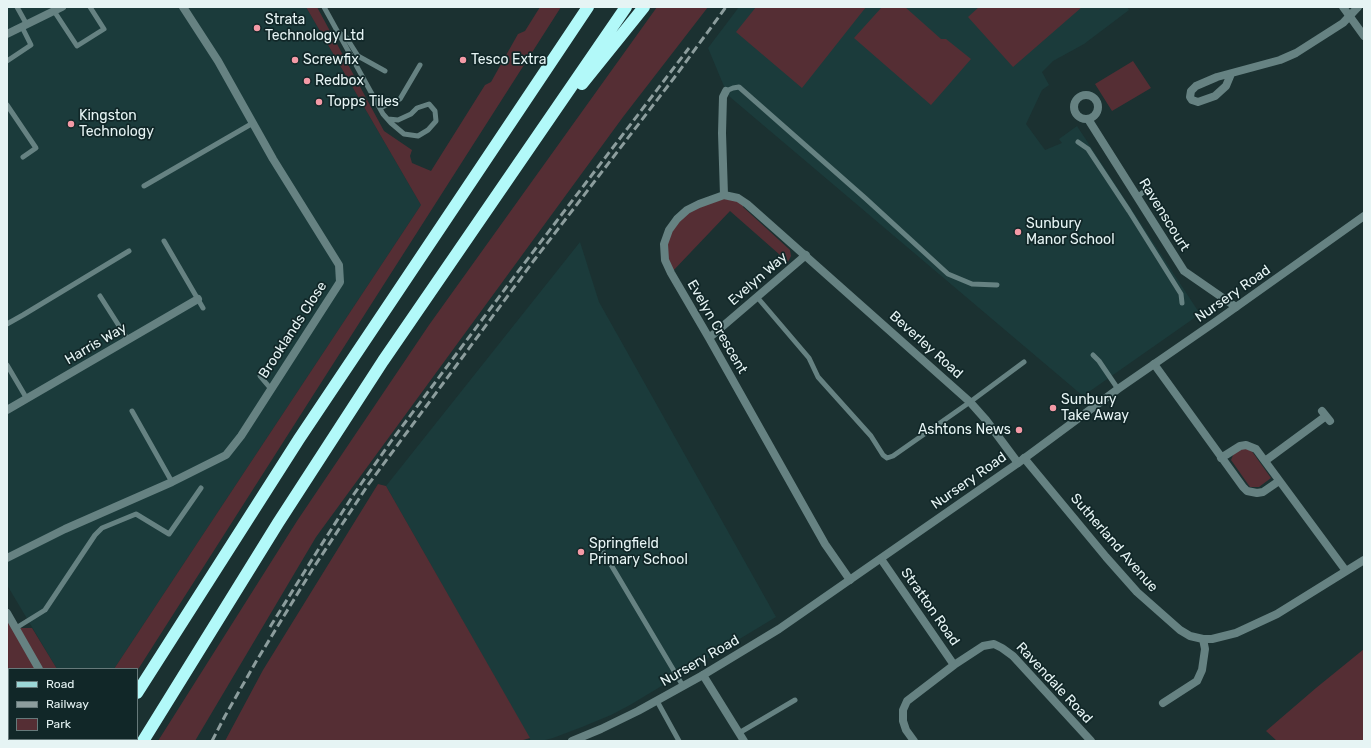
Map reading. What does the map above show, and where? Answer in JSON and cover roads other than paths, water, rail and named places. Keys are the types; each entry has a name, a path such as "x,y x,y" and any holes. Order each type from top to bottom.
{"highway":[{"path":"138,691 299,439 588,7"},
{"path":"143,741 278,523 374,374 626,7"},
{"path":"529,148 644,7"}],"street":[{"path":"7,34 62,7"},
{"name":"Brooklands Close","path":"7,558 65,529 172,482 226,455 241,436 340,282 339,265 273,159 218,61 183,7"},
{"path":"1343,7 1364,36"},
{"path":"1231,74 1226,86 1215,96 1198,102 1192,100 1190,97 1191,91 1196,86 1217,77 1280,60 1296,53 1343,23 1358,7"},
{"path":"726,91 723,97 722,133 724,195 738,198 747,204 806,255"},
{"name":"Ravenscourt","path":"1088,119 1184,271 1236,307"},
{"name":"Evelyn Crescent","path":"724,195 687,210 677,219 669,230 664,244 665,260 826,544 850,580"},
{"name":"Nursery Road","path":"572,741 638,711 703,675 779,629 1021,461 1118,389 1364,216"},
{"name":"Evelyn Way","path":"710,338 806,255"},
{"name":"Beverley Road","path":"806,255 970,402 1021,461"},
{"name":"Harris Way","path":"7,410 198,299"},
{"path":"1154,364 1221,458 1247,491 1257,493 1264,492 1279,481"},
{"path":"1265,461 1326,416"},
{"path":"1221,458 1235,448 1246,445 1256,449 1346,571"},
{"name":"Sutherland Avenue","path":"1021,461 1137,592 1180,630 1190,636 1203,639 1212,639 1243,630 1277,614 1364,560"},
{"name":"Stratton Road","path":"881,559 954,665 907,701 903,710 903,721 906,730 914,741"},
{"path":"7,613 38,668"},
{"path":"1163,703 1197,682 1202,670 1205,649 1203,639"},
{"name":"Ravendale Road","path":"954,665 989,644 994,644 1002,648 1013,656 1091,741"},
{"path":"703,675 744,741"}],"lane":[{"path":"7,61 31,45 17,7"},
{"path":"54,11 77,46 104,29 90,7"},
{"path":"324,7 380,108 388,119 404,134 418,136 428,130 436,121 435,111 428,104 417,108 411,114 398,120 388,119"},
{"path":"338,33 346,37 358,56 385,71"},
{"path":"380,108 400,99 420,65"},
{"path":"726,91 740,87 948,274 972,284 997,285"},
{"path":"7,105 36,148 23,157"},
{"path":"144,186 253,123"},
{"path":"1078,142 1088,149 1129,211 1181,294 1182,303"},
{"path":"1137,197 1146,190"},
{"path":"164,241 203,308"},
{"path":"7,324 129,251"},
{"path":"100,296 128,340"},
{"path":"757,297 809,358 818,377 871,436 883,455 887,458 893,456 1024,362"},
{"path":"1093,355 1099,361 1118,389"},
{"path":"7,365 27,399"},
{"path":"260,376 271,389"},
{"path":"132,411 172,482"},
{"path":"16,628 45,610 94,535 102,528 136,514 168,534 201,488"},
{"path":"604,553 683,686"},
{"path":"739,734 796,700"},
{"path":"656,701 679,741"}],"railway":[{"path":"212,741 257,660 312,570 368,485 535,259 677,74 726,7"},
{"path":"270,627 354,494 392,440 520,269 689,48"}],"place":[{"name":"Strata Technology Ltd","path":"257,28"},
{"name":"Screwfix","path":"295,60"},
{"name":"Tesco Extra","path":"463,60"},
{"name":"Redbox","path":"307,81"},
{"name":"Topps Tiles","path":"319,102"},
{"name":"Kingston Technology","path":"71,124"},
{"name":"Sunbury Manor School","path":"1018,232"},
{"name":"Sunbury Take Away","path":"1053,408"},
{"name":"Ashtons News","path":"1019,430"},
{"name":"Springfield Primary School","path":"581,552"}]}
